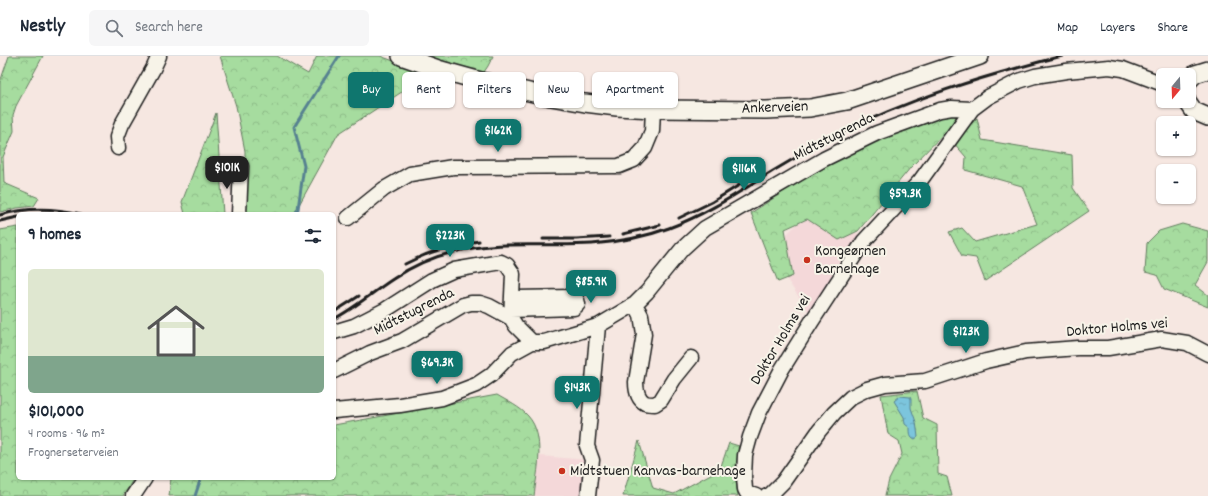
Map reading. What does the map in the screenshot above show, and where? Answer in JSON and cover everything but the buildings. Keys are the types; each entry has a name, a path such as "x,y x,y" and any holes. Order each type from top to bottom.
{"main road":[{"name":"Ankerveien","path":"401,56 463,76 551,97 601,105 653,109 766,110 823,106 861,97 980,56"},
{"path":"1196,74 1208,70"},
{"path":"1191,108 1194,111 1208,117"}],"street":[{"path":"118,148 117,137 122,124 159,56"},
{"name":"Doktor Holms vei","path":"756,496 745,489 745,455 759,413 778,376 864,241 920,181 972,109 988,97 1020,81 1035,76 1066,71 1109,67 1123,69 1156,81"},
{"name":"Midtstugrenda","path":"336,411 400,405 442,398 476,385 491,375 512,353 532,342 544,342 598,326 635,304 682,250 705,228 811,167 877,133 940,110 952,108 972,109"},
{"path":"348,218 384,189 410,174 453,167 619,166 634,160 645,148 652,131 653,109"},
{"path":"239,212 241,166"},
{"name":"Midtstugrenda","path":"336,334 385,310 432,280 454,270 501,262 507,265 513,274 513,309 516,326 532,342"},
{"name":"Midtstugrenda","path":"336,370 370,352 408,338 463,305 480,303 489,306 513,309"},
{"path":"635,304 641,315 644,334 636,389 639,397 646,404 655,404 661,400 674,379 690,358"},
{"name":"Midtstugrenda","path":"336,331 354,326"},
{"path":"588,496 592,460 587,446 598,326"},
{"name":"Doktor Holms vei","path":"767,496 770,495 783,482 819,431 834,413 851,397 867,389 884,384 925,381 986,361 1026,352 1078,348 1108,348 1162,339 1187,343 1208,354"},
{"path":"134,496 144,480"}],"shaded area":[{"name":"Kongeørnen Barnehage","path":"820,213 860,235 856,243 844,252 826,289 809,312 771,256 784,237 798,223"},
{"name":"Midtstuen Kanvas-barnehage","path":"540,456 588,460 584,496 534,496"}],"green space":[{"path":"9,56 43,56 16,106 13,115 14,131 3,157 4,183 39,198 34,206 0,212 0,82"},
{"path":"220,56 277,56 308,74 317,56 380,56 424,72 402,72 402,92 394,97 394,72 348,72 348,108 377,108 338,134 295,212 245,212 245,151 236,106"},
{"path":"422,56 493,56 484,72 473,72"},
{"path":"216,113 223,212 184,212 182,202"},
{"path":"944,115 960,117 911,167 858,231 839,240 807,219 785,229 793,276 778,282 751,213 807,176 840,158 891,135"},
{"path":"977,118 982,140 1072,155 1073,188 1089,211 985,281 976,258 962,256 949,232 962,228 975,242 1037,224 1022,186 965,170 966,157 953,142"},
{"path":"1182,224 1208,231 1208,262 1195,285 1208,295 1208,307 1164,289 1157,275 1145,272 1147,243 1159,231"},
{"path":"16,227 16,480 133,480 123,496 0,496 0,230"},
{"path":"917,391 923,418 937,425 938,474 947,477 952,496 885,496 889,480 902,454 899,441 888,434 881,395"},
{"path":"497,395 525,413 534,424 539,444 539,454 534,496 169,496 171,480 336,480 336,425"},
{"path":"639,441 653,488 674,494 720,469 729,443 739,446 735,472 738,496 623,496"}],"water":[{"path":"900,396 910,397 911,399 911,408 916,422 918,437 915,439 911,436 910,428 905,424 904,417 894,401"}],"waterway":[{"path":"296,212 298,209 304,166 294,127 339,56"},
{"path":"195,496 200,480"}],"railway":[{"path":"336,318 407,270 422,262 446,254 471,248 488,246 575,245 602,243 641,236 669,228 710,209 804,153 862,123 918,100 975,80 1062,56"},
{"path":"679,218 712,202 749,179"},
{"path":"0,215 10,212 40,209 71,212"},
{"path":"0,221 16,217"},
{"path":"623,234 660,225"},
{"path":"543,239 609,237"},
{"path":"405,264 441,249 479,241"},
{"path":"336,311 359,296"}],"place":[{"name":"Kongeørnen Barnehage","path":"807,260"},
{"name":"Midtstuen Kanvas-barnehage","path":"562,471"}]}
